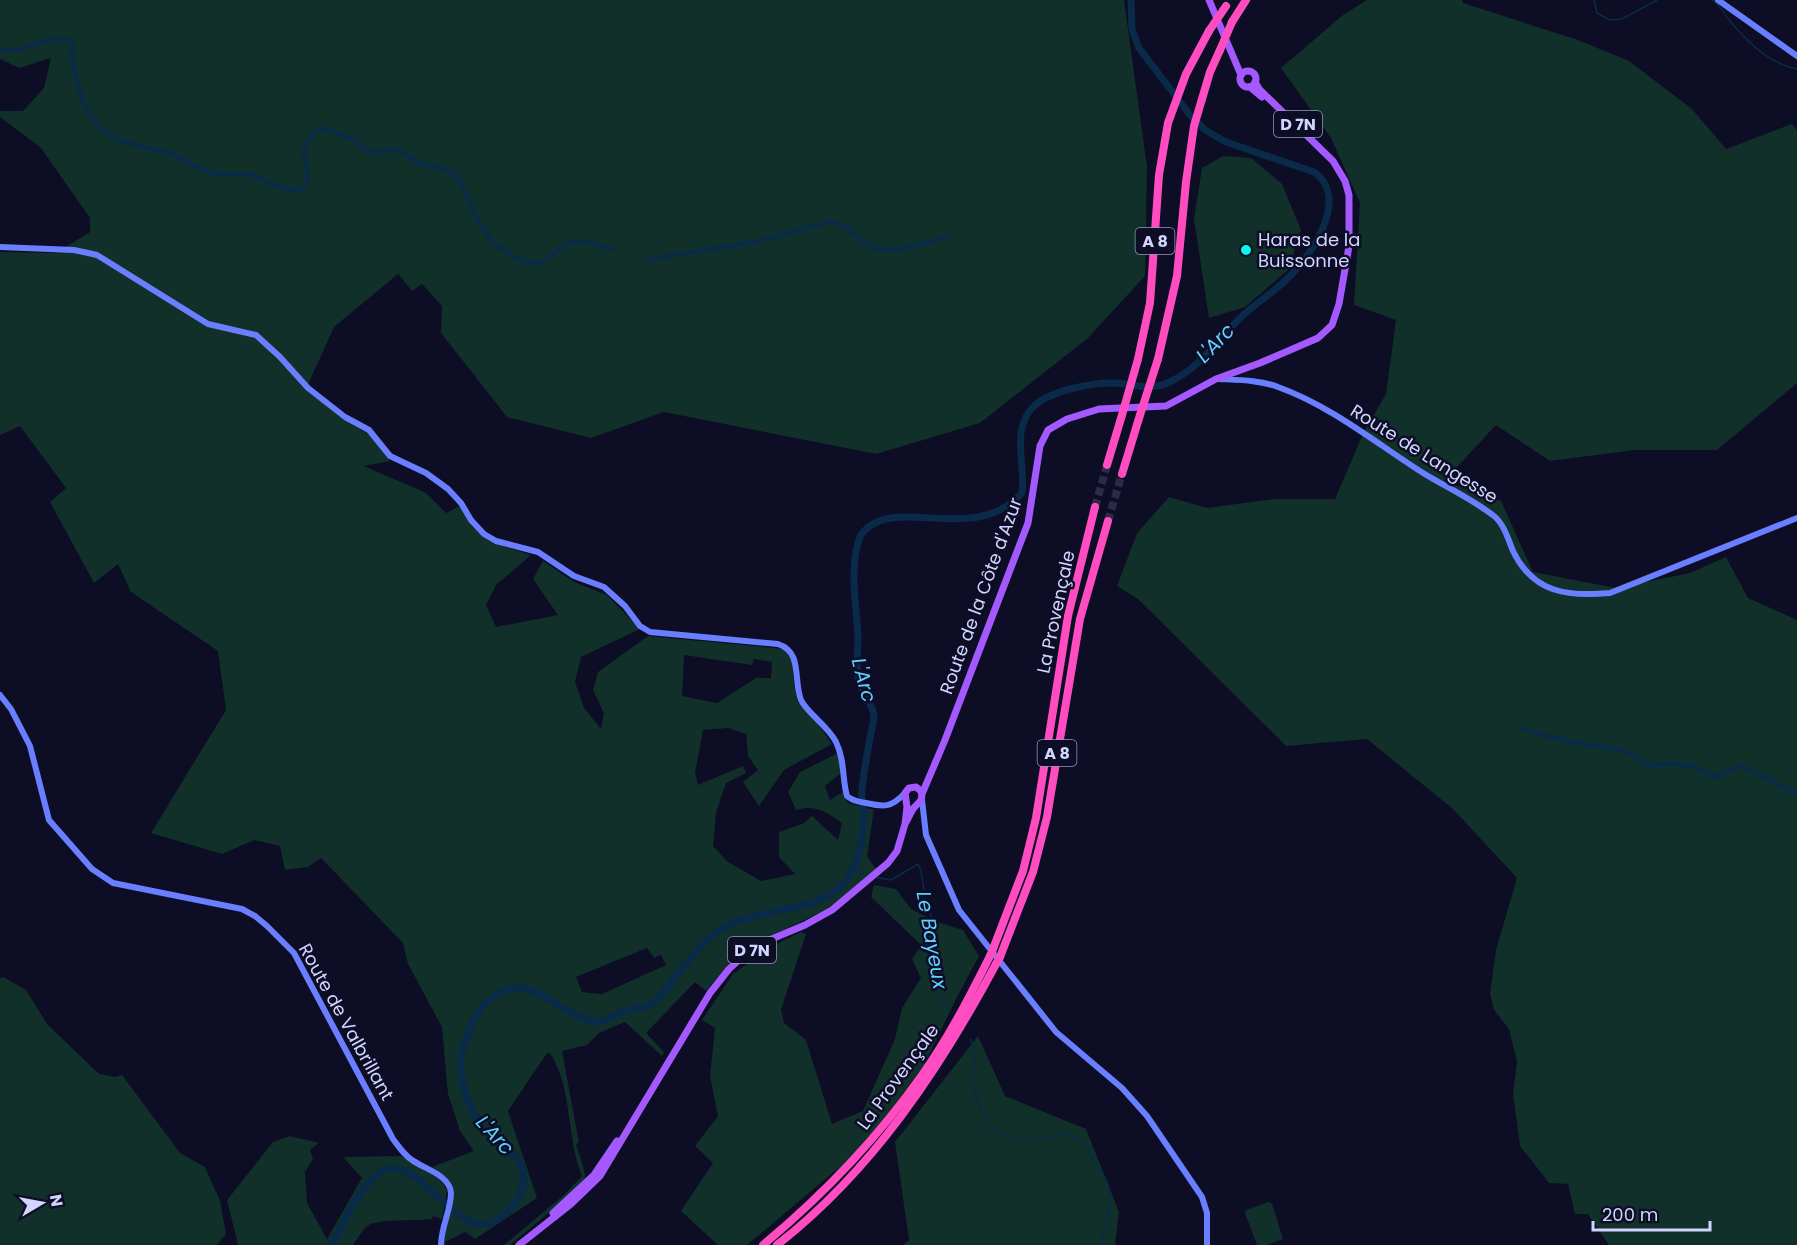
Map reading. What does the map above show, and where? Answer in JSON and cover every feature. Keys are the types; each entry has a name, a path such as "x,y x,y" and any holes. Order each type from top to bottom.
{"highway":[{"name":"A 8","path":"1122,474 1158,359 1177,276 1190,147 1203,95 1232,22 1246,0"},
{"name":"A 8","path":"1107,465 1138,359 1150,303 1159,175 1168,123 1186,74 1209,31 1228,3"},
{"name":"La Provençale","path":"763,1245 830,1185 893,1115 923,1074 962,1011 992,952 1023,871 1036,818 1066,626 1095,507"},
{"name":"La Provençale","path":"777,1245 836,1192 899,1120 930,1078 963,1026 998,961 1033,872 1047,817 1080,619 1108,521"},
{"path":"756,1245 788,1224"},
{"path":"782,1245 793,1232"}],"main road":[{"path":"1211,0 1245,73 1242,84 1253,85 1254,75 1245,73"},
{"name":"Route de la Côte d'Azur","path":"514,1245 596,1173 710,993 729,969 762,943 805,925 832,910 888,863 897,851 905,824 919,801 935,765 1028,523 1038,453 1044,435 1057,423 1093,410 1166,406 1216,379 1318,338 1332,325 1342,293 1349,246 1348,195 1342,176 1338,168 1253,85"},
{"name":"Route de la Côte d'Azur","path":"905,824 903,798 909,788 921,782 935,765"},
{"path":"903,798 919,801 919,789 914,787"},
{"name":"Route de la Côte d'Azur","path":"519,1245 571,1204 600,1176 671,1056"}],"street":[{"path":"1718,0 1797,56"},
{"path":"0,247 74,250 97,255 208,324 256,335 308,388 345,417 369,430 390,456 426,473 448,489 484,534 496,541 538,552 574,576 604,587 625,606 640,626 650,632 778,644 789,649 796,662 798,692 802,703 824,725 838,747 847,796 854,801 881,806 903,798"},
{"name":"Route de Langesse","path":"1216,379 1277,387 1336,416 1491,514 1503,527 1524,570 1538,583 1557,591 1579,595 1610,593 1797,518"},
{"name":"Route de Valbrillant","path":"0,695 11,709 30,746 49,819 99,876 113,883 242,909 267,926 294,953 393,1139 406,1155 447,1183 451,1193 441,1232 441,1245"},
{"path":"919,801 928,841 955,902 965,918 1056,1032 1132,1098 1196,1186 1207,1213 1207,1245"}],"green space":[{"path":"0,0 1124,0 1147,167 1145,276 1088,338 980,423 876,454 664,412 591,438 507,417 441,333 442,306 422,284 412,291 398,274 334,327 306,389 344,420 370,435 390,461 364,466 426,493 446,513 460,506 474,527 489,540 531,555 496,585 486,605 496,627 558,615 533,579 543,561 574,582 607,595 640,629 581,657 575,682 584,708 601,729 604,713 593,690 598,672 648,636 784,649 793,661 794,686 798,703 818,724 832,744 784,770 759,806 743,782 758,770 748,756 746,734 728,728 703,730 695,773 698,785 743,766 746,773 726,783 716,813 713,846 728,862 761,881 795,874 779,857 779,832 804,823 812,816 838,840 842,823 820,810 803,808 796,810 788,792 800,772 838,753 841,773 825,786 830,800 843,792 848,803 874,810 867,856 876,869 826,910 759,941 745,951 729,963 706,991 695,982 646,1033 664,1052 662,1056 625,1022 599,1033 587,1045 562,1051 579,1143 576,1144 585,1179 564,1200 510,1245 504,1245 564,1195 582,1176 573,1145 566,1097 550,1053 547,1053 508,1111 537,1198 475,1239 465,1232 443,1245 450,1186 446,1177 432,1167 474,1151 460,1131 448,1094 442,1027 408,964 403,943 321,858 308,867 285,870 280,846 254,840 222,854 151,833 226,710 218,651 131,592 118,564 94,583 50,502 66,488 20,426 0,435 0,252 56,253 90,232 90,218 41,148 0,117 0,111 23,111 44,88 51,58 19,68 0,59","holes":["684,655 752,665 754,659 772,662 771,678 756,678 717,703 682,696","647,948 654,958 661,955 666,965 602,994 582,992 576,977"]},
{"path":"1367,0 1462,0 1463,3 1578,40 1629,61 1692,109 1726,149 1792,124 1797,130 1797,383 1717,450 1635,450 1550,461 1496,425 1444,481 1501,501 1533,572 1616,588 1690,573 1726,557 1748,598 1797,620 1797,1245 1609,1245 1588,1214 1575,1214 1568,1184 1549,1183 1520,1146 1513,1094 1517,1062 1509,1029 1494,1010 1490,994 1496,950 1517,878 1453,809 1367,739 1286,746 1138,599 1117,586 1137,533 1169,497 1207,508 1274,499 1335,499 1363,434 1386,394 1396,320 1354,305 1360,203 1331,138 1281,68 1343,15"},
{"name":"Haras de la Buissonne","path":"1223,156 1251,158 1282,184 1301,230 1288,270 1245,307 1209,318 1194,219 1202,168"},
{"path":"874,885 896,889 911,909 937,922 963,930 979,956 925,1063 886,1117 848,1160 747,1245 718,1245 681,1211 713,1163 695,1146 718,1116 710,1076 715,1028 702,1020 733,974 771,947 801,932 806,934 781,1010 784,1023 806,1040 832,1124 863,1111 895,1039 902,1008 921,978 912,959 921,945 871,897"},
{"path":"3,977 26,990 47,1024 99,1074 115,1077 122,1075 180,1153 205,1167 220,1201 226,1234 217,1245 0,1245 0,979"},
{"path":"978,1036 1005,1096 1086,1129 1119,1212 1115,1245 903,1245 909,1240 895,1142"},
{"path":"290,1136 319,1143 310,1150 313,1159 305,1172 307,1203 327,1239 362,1178 343,1157 401,1156 436,1177 447,1191 442,1219 433,1216 432,1219 374,1223 364,1229 353,1245 238,1245 227,1200 273,1142"},
{"path":"1268,1202 1272,1204 1283,1239 1267,1245 1257,1245 1245,1213 1246,1210"}],"waterway":[{"name":"L'Arc","path":"332,1245 362,1191 378,1173 387,1169 400,1169 413,1175 452,1209 478,1224 496,1221 515,1203 523,1186 522,1167 511,1152 482,1125 470,1105 462,1082 463,1046 476,1016 488,1001 503,991 516,988 529,989 577,1016 596,1022 630,1009 644,1007 657,999 697,951 721,929 741,920 804,905 823,898 840,887 852,871 862,834 864,820 862,788 874,722 872,707 859,683 857,671 858,638 854,569 857,545 864,531 879,521 896,517 960,519 982,516 1003,508 1022,493 1021,436 1027,415 1034,406 1050,396 1084,386 1115,383 1153,387 1177,378 1197,364 1230,328 1288,278 1316,242 1324,227 1328,211 1329,196 1324,183 1314,172 1226,142 1205,130 1190,115 1139,48 1132,29 1131,0"},
{"path":"1594,0 1597,13 1610,20 1622,19 1657,0"},
{"path":"1712,0 1744,37 1760,51 1778,62 1797,69"},
{"path":"0,50 18,50 51,39 70,40 81,95 86,108 102,129 119,140 169,153 211,173 252,175 284,189 302,188 308,181 304,152 314,132 322,128 354,139 365,150 371,152 398,149 417,162 453,172 483,230 500,247 523,261 538,263 549,258 567,244 576,241 612,250"},
{"path":"647,260 759,241 829,222 842,225 869,246 879,250 902,249 947,237"},
{"path":"1523,729 1570,742 1620,750 1646,765 1675,764 1696,767 1715,777 1737,767 1744,767 1797,794"},
{"name":"Le Bayeux","path":"874,877 891,880 918,864 927,907 932,918 931,943 935,983 949,1013"},
{"name":"Le Bayeux","path":"854,867 869,876"},
{"name":"Le Bayeux","path":"970,1039 975,1053 974,1090 981,1110 991,1125 1004,1134 1027,1141 1070,1135 1081,1140 1086,1147 1104,1176 1109,1190 1110,1202 1102,1245"}],"tunnel":[{"path":"1095,507 1107,465"},
{"path":"1108,521 1122,474"}],"place":[{"name":"Haras de la Buissonne","path":"1246,250"}]}
